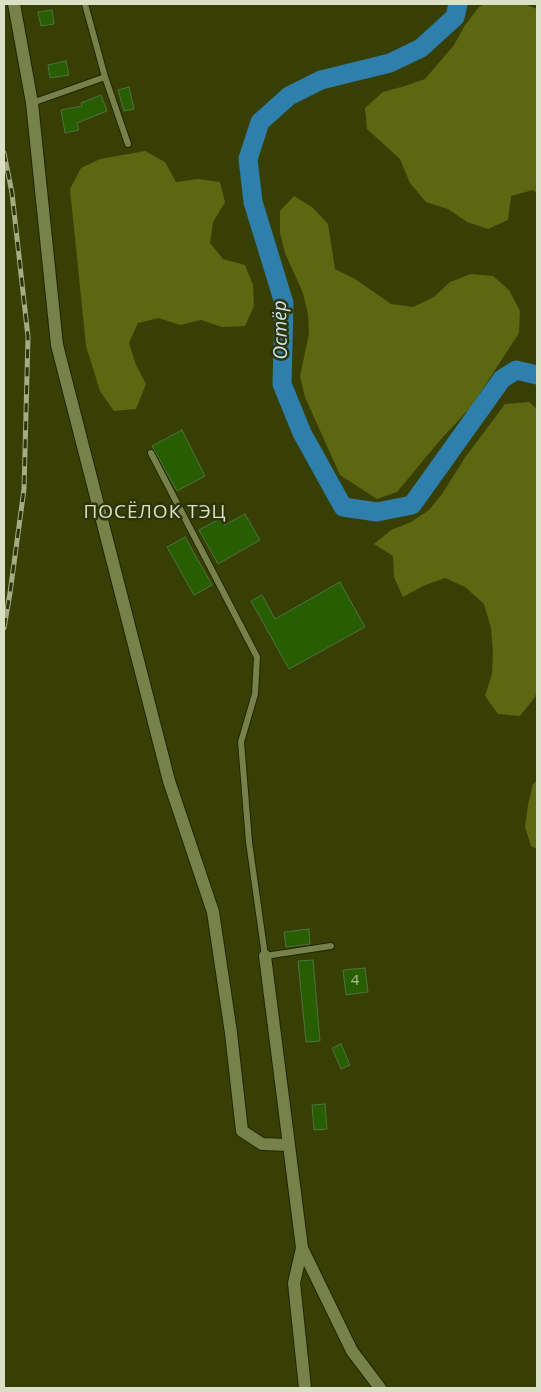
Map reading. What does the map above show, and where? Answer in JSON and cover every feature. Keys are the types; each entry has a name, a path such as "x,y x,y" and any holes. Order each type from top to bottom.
{"street":[{"path":"14,4 32,103 57,345 168,781 214,912 231,1033 242,1132 262,1144 288,1145"},
{"path":"265,956 302,1248 352,1351 380,1388"},
{"path":"302,1248 294,1283 305,1388"}],"lane":[{"path":"85,4 105,77 128,144"},
{"path":"32,103 105,77"},
{"path":"151,453 257,657 255,694 241,742 249,842 265,956 331,946"}],"green space":[{"path":"484,4 524,4 537,9 537,193 533,190 511,196 508,220 488,229 467,222 448,209 426,202 410,183 400,159 367,129 365,108 383,92 425,79 454,45 465,25 479,7"},
{"path":"145,151 165,162 176,182 198,179 220,182 225,202 213,222 210,243 223,259 245,265 253,285 254,306 245,326 222,327 201,320 180,325 159,318 138,323 129,343 136,365 146,384 136,409 114,411 100,391 86,346 70,189 81,168 100,159"},
{"path":"294,196 312,207 328,224 335,269 355,279 391,304 413,307 434,297 450,282 471,274 493,276 509,290 520,311 519,333 471,407 441,439 397,492 377,499 340,475 305,397 300,376 309,334 308,314 303,293 285,253 280,233 280,211"},
{"path":"529,402 537,409 537,690 535,697 520,716 498,714 485,696 492,674 493,652 491,628 484,604 465,587 445,578 423,586 403,597 394,577 393,556 374,544 391,530 411,522 429,510 505,404"},
{"path":"537,781 537,849 531,846 525,827 533,784"}],"building":[{"path":"52,10 54,24 41,26 38,12"},
{"path":"66,61 69,75 50,78 48,65"},
{"path":"129,87 134,109 124,111 118,90"},
{"path":"101,95 107,111 77,123 79,130 65,133 61,110 82,106 81,103"},
{"path":"182,430 205,476 177,491 152,446"},
{"path":"245,514 260,540 218,564 199,530 221,518 225,525"},
{"path":"185,537 212,585 194,595 167,547"},
{"path":"340,582 365,627 289,669 251,601 262,595 275,619"},
{"path":"309,929 310,944 286,947 284,932"},
{"path":"313,960 320,1041 306,1042 298,961"},
{"path":"365,968 368,992 346,995 343,970"},
{"path":"341,1044 350,1065 341,1069 332,1048"},
{"path":"325,1104 327,1129 314,1130 312,1105"}],"waterway":[{"name":"Остёр","path":"458,4 455,17 421,48 390,63 321,80 289,96 260,122 248,159 253,202 284,303 282,384 302,433 343,507 377,512 412,505 502,379 516,370 537,375"}],"railway":[{"path":"4,153 12,193 28,337 24,489 4,628"}],"district":[{"name":"ПОСЁЛОК ТЭЦ","path":"155,513"}]}
